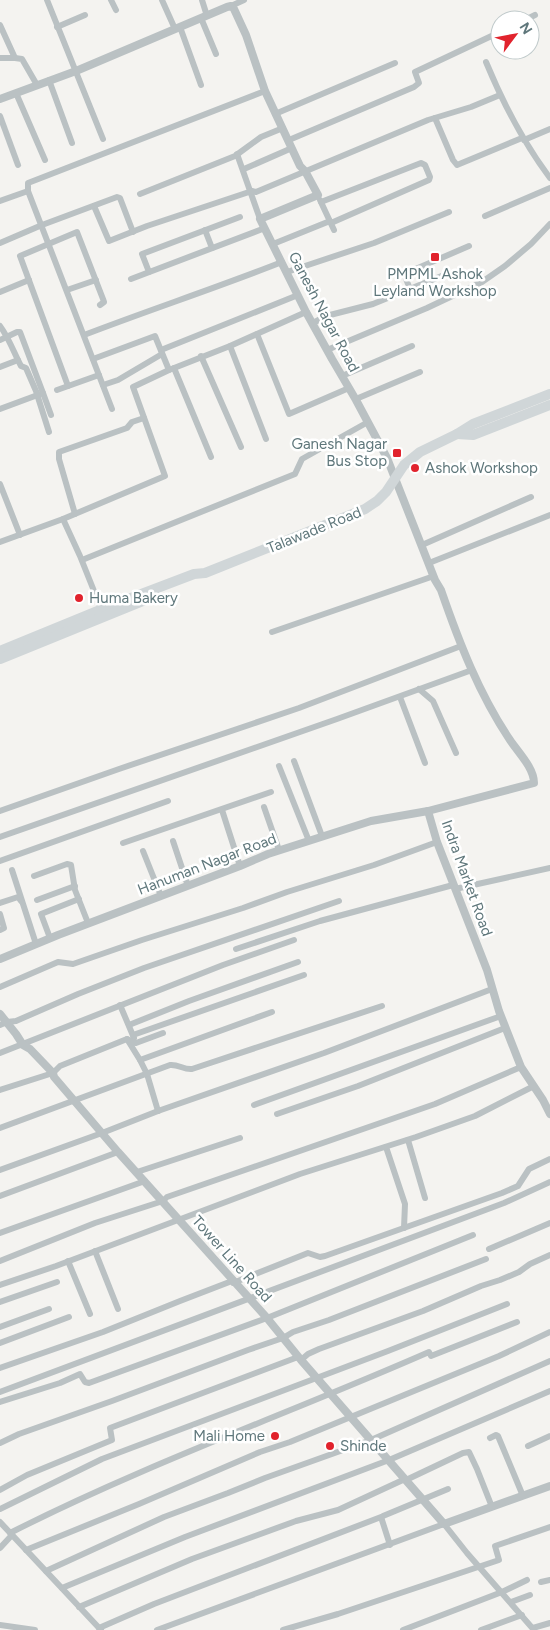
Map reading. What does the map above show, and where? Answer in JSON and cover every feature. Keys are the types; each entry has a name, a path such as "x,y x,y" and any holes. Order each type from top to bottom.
{"main road":[{"name":"Talawade Road","path":"0,650 194,580 205,572 344,519 378,501 404,465 420,452 473,424 550,394"},
{"name":"Talawade Road","path":"457,434 473,435 550,405"},
{"name":"Talawade Road","path":"0,659 103,613"}],"street":[{"path":"47,0 103,139"},
{"path":"111,0 116,10"},
{"path":"162,0 177,28 201,84"},
{"path":"202,0 204,17 216,54"},
{"path":"0,99 76,71 238,2 238,14 264,91 300,166 305,171 320,199 334,230"},
{"path":"57,27 85,15"},
{"path":"0,25 15,58"},
{"path":"244,169 291,144 414,87 419,83 415,72 490,37"},
{"path":"0,58 22,59 36,85"},
{"path":"486,62 500,95 523,139 547,170 550,178"},
{"path":"275,114 395,63"},
{"path":"49,80 72,144"},
{"path":"112,408 28,191 28,183 264,91"},
{"path":"16,93 45,160"},
{"path":"94,206 108,242 260,190 436,118 500,95"},
{"path":"0,116 18,165"},
{"path":"436,118 453,160 457,165 550,129"},
{"path":"140,194 181,179 237,154 261,136 283,128"},
{"name":"Ganesh Nagar Road","path":"237,154 244,169 260,219 306,312 356,399 387,458 394,480"},
{"path":"260,219 421,163 425,165 430,177 429,180 273,244"},
{"path":"485,216 550,188"},
{"path":"0,200 28,191"},
{"path":"0,243 42,225 119,197 133,232"},
{"path":"287,272 374,243 449,212"},
{"path":"149,272 142,254 240,217"},
{"path":"327,350 427,308 482,282 532,244 550,224"},
{"path":"130,279 265,228"},
{"path":"205,230 212,248"},
{"path":"68,386 20,256 77,232 104,302 100,305"},
{"path":"410,289 404,274 469,246"},
{"path":"84,335 282,262"},
{"path":"313,323 326,316 373,304 449,273"},
{"path":"0,292 29,280"},
{"path":"67,290 96,280"},
{"path":"103,385 118,380 162,352 298,295"},
{"path":"0,542 63,519 165,476 133,388 171,369 230,346 306,312"},
{"path":"0,326 8,336 21,366 26,368 51,415"},
{"path":"0,340 18,332 22,336 41,394 49,432"},
{"path":"257,334 289,414 349,388"},
{"path":"92,359 155,336 211,457"},
{"path":"230,346 266,439"},
{"path":"342,376 412,346"},
{"path":"201,356 241,447"},
{"path":"0,367 18,360"},
{"path":"356,399 420,372"},
{"path":"57,390 99,375"},
{"path":"0,409 41,394"},
{"path":"75,514 59,459 59,452 127,428 132,422 144,418"},
{"path":"82,560 295,474 302,459 368,422"},
{"name":"Indra Market Road","path":"394,480 485,698 534,778 534,783 428,811 437,842 487,970 505,1028 521,1067 550,1114"},
{"path":"0,484 20,535"},
{"path":"422,545 531,497"},
{"path":"429,563 550,515"},
{"path":"63,519 103,613"},
{"path":"272,632 434,576"},
{"path":"0,811 119,768 299,708 462,646"},
{"path":"0,838 472,670"},
{"path":"419,690 433,701 456,753"},
{"path":"400,697 425,763"},
{"path":"294,761 322,836"},
{"path":"279,766 309,841"},
{"path":"123,843 271,792"},
{"path":"0,861 168,801"},
{"path":"264,808 279,850"},
{"path":"222,810 240,866"},
{"name":"Hanuman Nagar Road","path":"0,959 88,923 279,850 371,821 428,811"},
{"path":"173,842 188,886"},
{"path":"0,987 58,962 73,964 287,892 374,866 437,842"},
{"path":"143,851 161,896"},
{"path":"34,876 69,864 72,867 75,886 88,923"},
{"path":"236,949 320,921 454,887 550,868"},
{"path":"12,870 36,944"},
{"path":"37,900 75,886"},
{"path":"0,903 18,896 22,902"},
{"path":"50,938 40,914 79,899"},
{"path":"3,1024 16,1021 144,968 339,901"},
{"path":"0,914 4,928 0,930"},
{"path":"0,1053 224,965 294,940"},
{"path":"129,1025 298,962"},
{"path":"0,1090 53,1073 60,1066 130,1037 304,975"},
{"path":"0,1170 158,1111 324,1053 492,989"},
{"path":"120,1005 129,1025 130,1037 147,1074 158,1111"},
{"path":"0,1128 174,1064 188,1070 192,1069 382,1006"},
{"path":"140,1060 272,1012"},
{"name":"Tower Line Road","path":"0,1014 3,1024 16,1034 23,1045 30,1049 53,1073 54,1077 118,1152 267,1318 444,1524"},
{"path":"254,1105 501,1016"},
{"path":"277,1114 358,1086 505,1028"},
{"path":"130,1037 136,1044 163,1033"},
{"path":"0,1261 95,1223 435,1104 521,1067"},
{"path":"0,1285 300,1174 408,1140 475,1116 534,1086"},
{"path":"137,1172 240,1138"},
{"path":"408,1140 425,1198"},
{"path":"386,1147 405,1204 404,1228"},
{"path":"0,1196 118,1152"},
{"path":"0,1368 103,1332 308,1253 320,1257 325,1256 518,1186 529,1170 550,1159"},
{"path":"0,1233 145,1181"},
{"path":"0,1392 504,1203 550,1182"},
{"path":"488,1249 550,1223"},
{"path":"0,1402 80,1374 85,1382 89,1383 267,1318 473,1235"},
{"path":"95,1251 118,1309"},
{"path":"0,1490 28,1475 112,1440 110,1428 423,1311 481,1286 506,1278 550,1255"},
{"path":"0,1443 19,1434 283,1338 293,1332 329,1320 486,1259"},
{"path":"68,1261 90,1314"},
{"path":"0,1302 57,1282"},
{"path":"0,1509 102,1459 507,1304"},
{"path":"0,1327 49,1309"},
{"path":"0,1343 69,1317"},
{"path":"0,1548 11,1534 60,1507 174,1457 332,1394 429,1352 431,1356 517,1322"},
{"path":"26,1550 260,1452 290,1442 499,1356 550,1332"},
{"path":"46,1571 164,1516 371,1440 550,1361"},
{"path":"62,1588 185,1537 389,1460 550,1391"},
{"path":"490,1438 498,1436 522,1496"},
{"path":"528,1446 550,1436"},
{"path":"80,1607 192,1559 296,1521 338,1510 463,1453 469,1452 492,1507"},
{"path":"156,1630 550,1486"},
{"path":"384,1516 448,1489"},
{"path":"0,1522 100,1629 154,1604 381,1516 390,1544"},
{"path":"444,1524 534,1629 550,1623"},
{"path":"283,1630 338,1614 499,1560 495,1546 550,1527"},
{"path":"403,1630 502,1592 527,1580"},
{"path":"541,1582 550,1580"},
{"path":"511,1602 530,1595"},
{"path":"481,1630 522,1615"},
{"path":"2,1627 35,1630"}],"place":[{"name":"PMPML Ashok Leyland Workshop","path":"435,257"},
{"name":"Ganesh Nagar Bus Stop","path":"397,453"},
{"name":"Ashok Workshop","path":"415,468"},
{"name":"Huma Bakery","path":"79,598"},
{"name":"Mali Home","path":"275,1436"},
{"name":"Shinde","path":"330,1446"}]}
